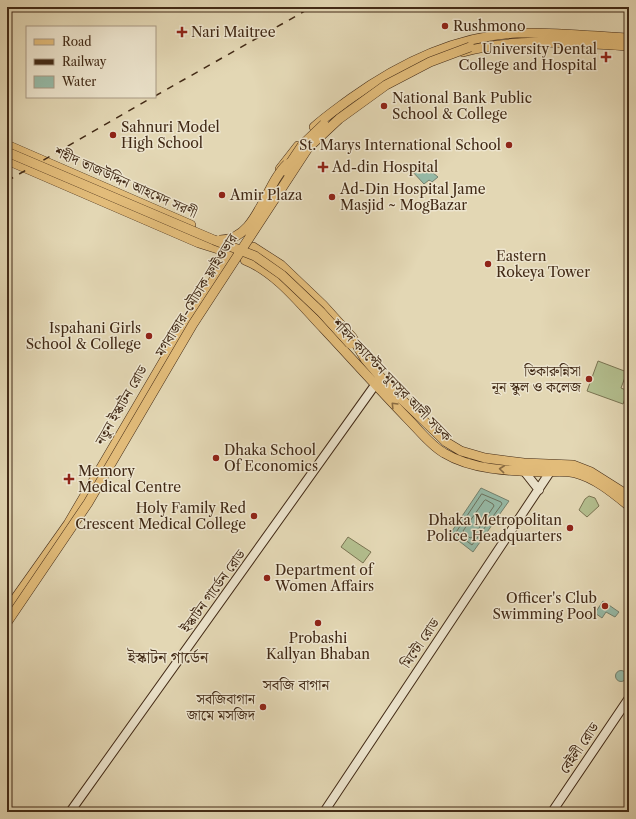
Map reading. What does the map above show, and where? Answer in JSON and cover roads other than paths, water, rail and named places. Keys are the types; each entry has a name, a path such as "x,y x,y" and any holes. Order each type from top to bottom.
{"main road":[{"path":"68,524 82,505 188,324 292,159 306,140 316,131 380,83 411,66 454,48 467,45 486,36 516,33 629,38"},
{"path":"629,43 520,40 498,41 438,49 413,60 391,72 358,94 318,124 293,151 282,166 236,239 231,244 226,255 243,261 252,254 252,245 298,167 311,149 330,131 364,104 397,82 437,62 501,44 544,43 629,46"},
{"name":"মগবাজার-মৌচাক ফ্লাইওভার","path":"7,623 88,503 193,324 308,148 339,119 389,82 467,45"},
{"path":"358,94 364,104"},
{"path":"343,105 350,115"},
{"name":"শহীদ তাজউদ্দিন আহমেদ সরণী","path":"7,145 218,237 236,239"},
{"path":"7,152 255,256 274,268 321,312 361,361"},
{"path":"7,159 261,265 285,284 348,346"},
{"name":"শহীদ তাজউদ্দিন আহমেদ সরণী","path":"7,159 226,255"},
{"path":"214,240 233,238 246,229 281,171 292,159"},
{"path":"38,173 45,161"},
{"path":"123,210 128,198"},
{"path":"236,239 246,238 252,245"},
{"name":"শহিদ ক্যাপ্টেন মুনসুর আলী সড়ক","path":"252,245 281,265 336,318 357,343 361,361 375,385 430,442 444,453 473,464 524,471 550,468"},
{"name":"নতুন ইস্কাটন রোড","path":"7,623 61,540 68,524 226,255"},
{"name":"নতুন ইস্কাটন রোড","path":"7,610 98,493 166,374 203,314 232,270 243,261"},
{"name":"শহিদ ক্যাপ্টেন মুনসুর আলী সড়ক","path":"243,261 255,265 271,277 361,361 438,436 455,448 473,455 497,461 550,468 581,475 623,495 629,506"},
{"path":"271,277 281,265"},
{"path":"159,368 166,374"},
{"name":"ইস্কাটন গার্ডেন রোড","path":"70,812 375,385"},
{"name":"মিন্টো রোড","path":"324,812 539,490 550,468"},
{"path":"524,471 539,490"},
{"name":"বেইলী রোড","path":"552,812 629,698"}],"water":[{"path":"421,163 438,177 432,182 429,180 424,184 411,170"},
{"path":"481,488 509,501 473,552 450,534"},
{"name":"Officer's Club Swimming Pool","path":"603,601 619,612 615,617 606,612 602,618 595,613"},
{"path":"619,671 623,671 625,672 625,680 619,681 616,678 616,674"}],"railway":[{"path":"156,95 312,7"},
{"path":"7,181 151,98"}],"place":[{"name":"Rushmono","path":"445,26"},
{"name":"Nari Maitree","path":"182,32"},
{"name":"University Dental College and Hospital","path":"606,57"},
{"name":"National Bank Public School & College","path":"384,106"},
{"name":"Sahnuri Model High School","path":"113,135"},
{"name":"St. Marys International School","path":"509,145"},
{"name":"Ad-din Hospital","path":"323,167"},
{"name":"Amir Plaza","path":"222,195"},
{"name":"Ad-Din Hospital Jame Masjid ~ MogBazar","path":"332,197"},
{"name":"Eastern Rokeya Tower","path":"488,264"},
{"name":"Ispahani Girls School & College","path":"149,336"},
{"name":"ভিকারুন্নিসা নূন স্কুল ও কলেজ","path":"589,379"},
{"name":"Dhaka School Of Economics","path":"216,458"},
{"name":"Memory Medical Centre","path":"69,479"},
{"name":"Holy Family Red Crescent Medical College","path":"254,516"},
{"name":"Dhaka Metropolitan Police Headquarters","path":"570,528"},
{"name":"Department of Women Affairs","path":"267,578"},
{"name":"Officer's Club Swimming Pool","path":"605,606"},
{"name":"Probashi Kallyan Bhaban","path":"318,623"},
{"name":"সবজিবাগান জামে মসজিদ","path":"263,707"}],"district":[{"name":"ইস্কাটন গার্ডেন","path":"168,657"},
{"name":"সবজি বাগান","path":"296,685"}]}
